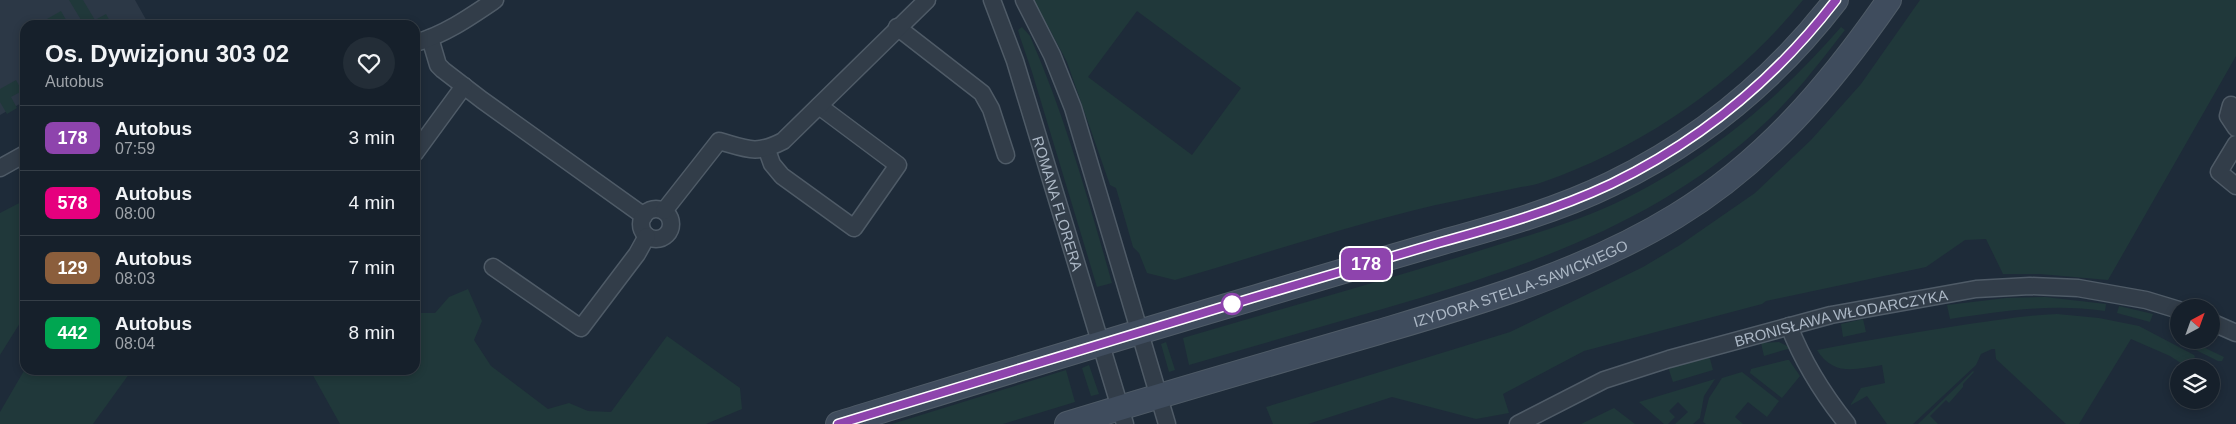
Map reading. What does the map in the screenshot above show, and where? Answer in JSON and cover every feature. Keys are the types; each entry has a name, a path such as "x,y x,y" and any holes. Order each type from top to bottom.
{"main road":[{"path":"838,424 1522,219 1610,185 1669,152 1712,123 1755,90 1811,33 1836,0"},
{"name":"IZYDORA STELLA-SAWICKIEGO","path":"1067,424 1123,416 1159,396 1420,320 1530,284 1607,254 1677,216 1744,168 1786,130 1824,88 1854,51 1889,0"}],"street":[{"path":"495,0 465,20 423,40 438,65 464,86 644,216"},
{"path":"664,211 719,141 756,150 766,150 783,141 897,27 927,0"},
{"name":"ROMANA FLORERA","path":"992,0 1015,61 1123,416"},
{"path":"1024,0 1052,55 1073,108 1167,424"},
{"path":"897,27 982,93 991,109 1006,155"},
{"path":"420,146 464,86"},
{"path":"2231,105 2228,116 2236,128"},
{"path":"766,150 772,164 782,176 854,228 898,164 819,106"},
{"path":"2236,144 2219,172 2236,186"},
{"path":"0,168 20,157"},
{"path":"653,209 664,211 671,220 670,231 662,239 654,239 647,236 641,227 644,216 653,209"},
{"path":"493,267 581,328 637,254 647,236"},
{"name":"BRONISŁAWA WŁODARCZYKA","path":"1518,424 1604,380 1669,359 1831,315 1976,289 2030,286 2078,288 2114,293 2158,302 2170,307"},
{"path":"1789,326 1798,351 1830,404 1847,424"},
{"path":"2220,326 2236,332"}],"shaded area":[{"path":"0,0 135,0 146,20 20,20 20,104 0,115"}],"green space":[{"path":"69,0 83,0 95,20 81,20"},
{"path":"1034,0 1803,0 1749,58 1686,109 1652,131 1580,167 1539,183 1435,205 1381,219 1175,280 1147,273 1139,253 1133,247 1116,188 1110,185 1067,62","holes":["1137,11 1241,88 1192,155 1088,77"]},
{"path":"1920,0 2236,0 2236,56 2108,280 2040,274 2003,274 1986,239 1965,240 1926,267 1766,301 1762,304 1584,351 1503,394 1509,413 1476,419 1392,397 1308,424 1273,424 1266,407 1510,332 1643,267 1680,245 1755,193 1811,140 1861,84"},
{"path":"61,11 66,20 45,20"},
{"path":"106,14 109,20 95,20"},
{"path":"1022,27 1030,36 1043,66 1065,127 1112,283 1097,287 1020,37 1018,30"},
{"path":"1841,27 1845,30 1798,89 1766,122 1724,158 1681,188 1635,215 1588,238 1489,276 1189,365 1183,338 1544,231 1616,203 1679,168 1738,127 1792,79"},
{"path":"16,80 20,87 20,92 11,97 17,108 7,114 0,102 0,89"},
{"path":"20,203 20,323 0,355 0,213"},
{"path":"468,289 482,321 474,340 491,366 548,409 569,403 588,411 611,412 667,336 740,388 742,409 706,424 340,424 313,375 420,375 420,313 435,313 449,297"},
{"path":"2045,297 2106,304 2105,311 2046,308 1950,319 1947,305 2006,298"},
{"path":"2119,306 2153,314 2150,322 2117,313"},
{"path":"2057,314 2099,318 2139,326 2170,342 2170,349 2183,349 2195,357 2193,359 2175,359 2131,339 2079,424 2066,424 1996,359 1995,349 1992,349 1981,354 1976,365 1913,424 1887,424 1867,396 1851,405 1861,388 1885,383 1882,365 1854,369 1838,368 1824,359 1817,350 1874,339"},
{"path":"1863,319 1866,332 1843,337 1841,324"},
{"path":"1166,342 1175,370 1169,372 1161,344"},
{"path":"1779,342 1791,348 1764,356 1761,343"},
{"path":"2194,349 2207,349 2224,357 2222,361"},
{"path":"1709,355 1713,370 1673,382 1668,367"},
{"path":"1789,360 1800,376 1782,398 1750,373 1751,369"},
{"path":"1089,365 1099,394 1091,396 1082,368"},
{"path":"1066,370 1075,402 1003,424 892,424"},
{"path":"1973,371 1963,384 1963,387 1949,403 1946,400 1930,416 1938,424 1918,424"},
{"path":"1742,372 1779,401 1767,417 1748,402 1735,417 1743,424 1706,424 1703,422 1709,398 1722,378"},
{"path":"22,375 128,375 93,424 0,424 0,412"},
{"path":"1715,379 1704,396 1700,418 1693,424 1675,424 1688,412 1678,402 1669,411 1675,417 1668,424 1664,424 1639,402"},
{"path":"1614,408 1635,424 1581,424"}],"bus line":[{"name":"178","path":"838,424 1184,318 1522,219 1610,185 1669,152 1712,123 1755,90 1811,33 1836,0"}]}
